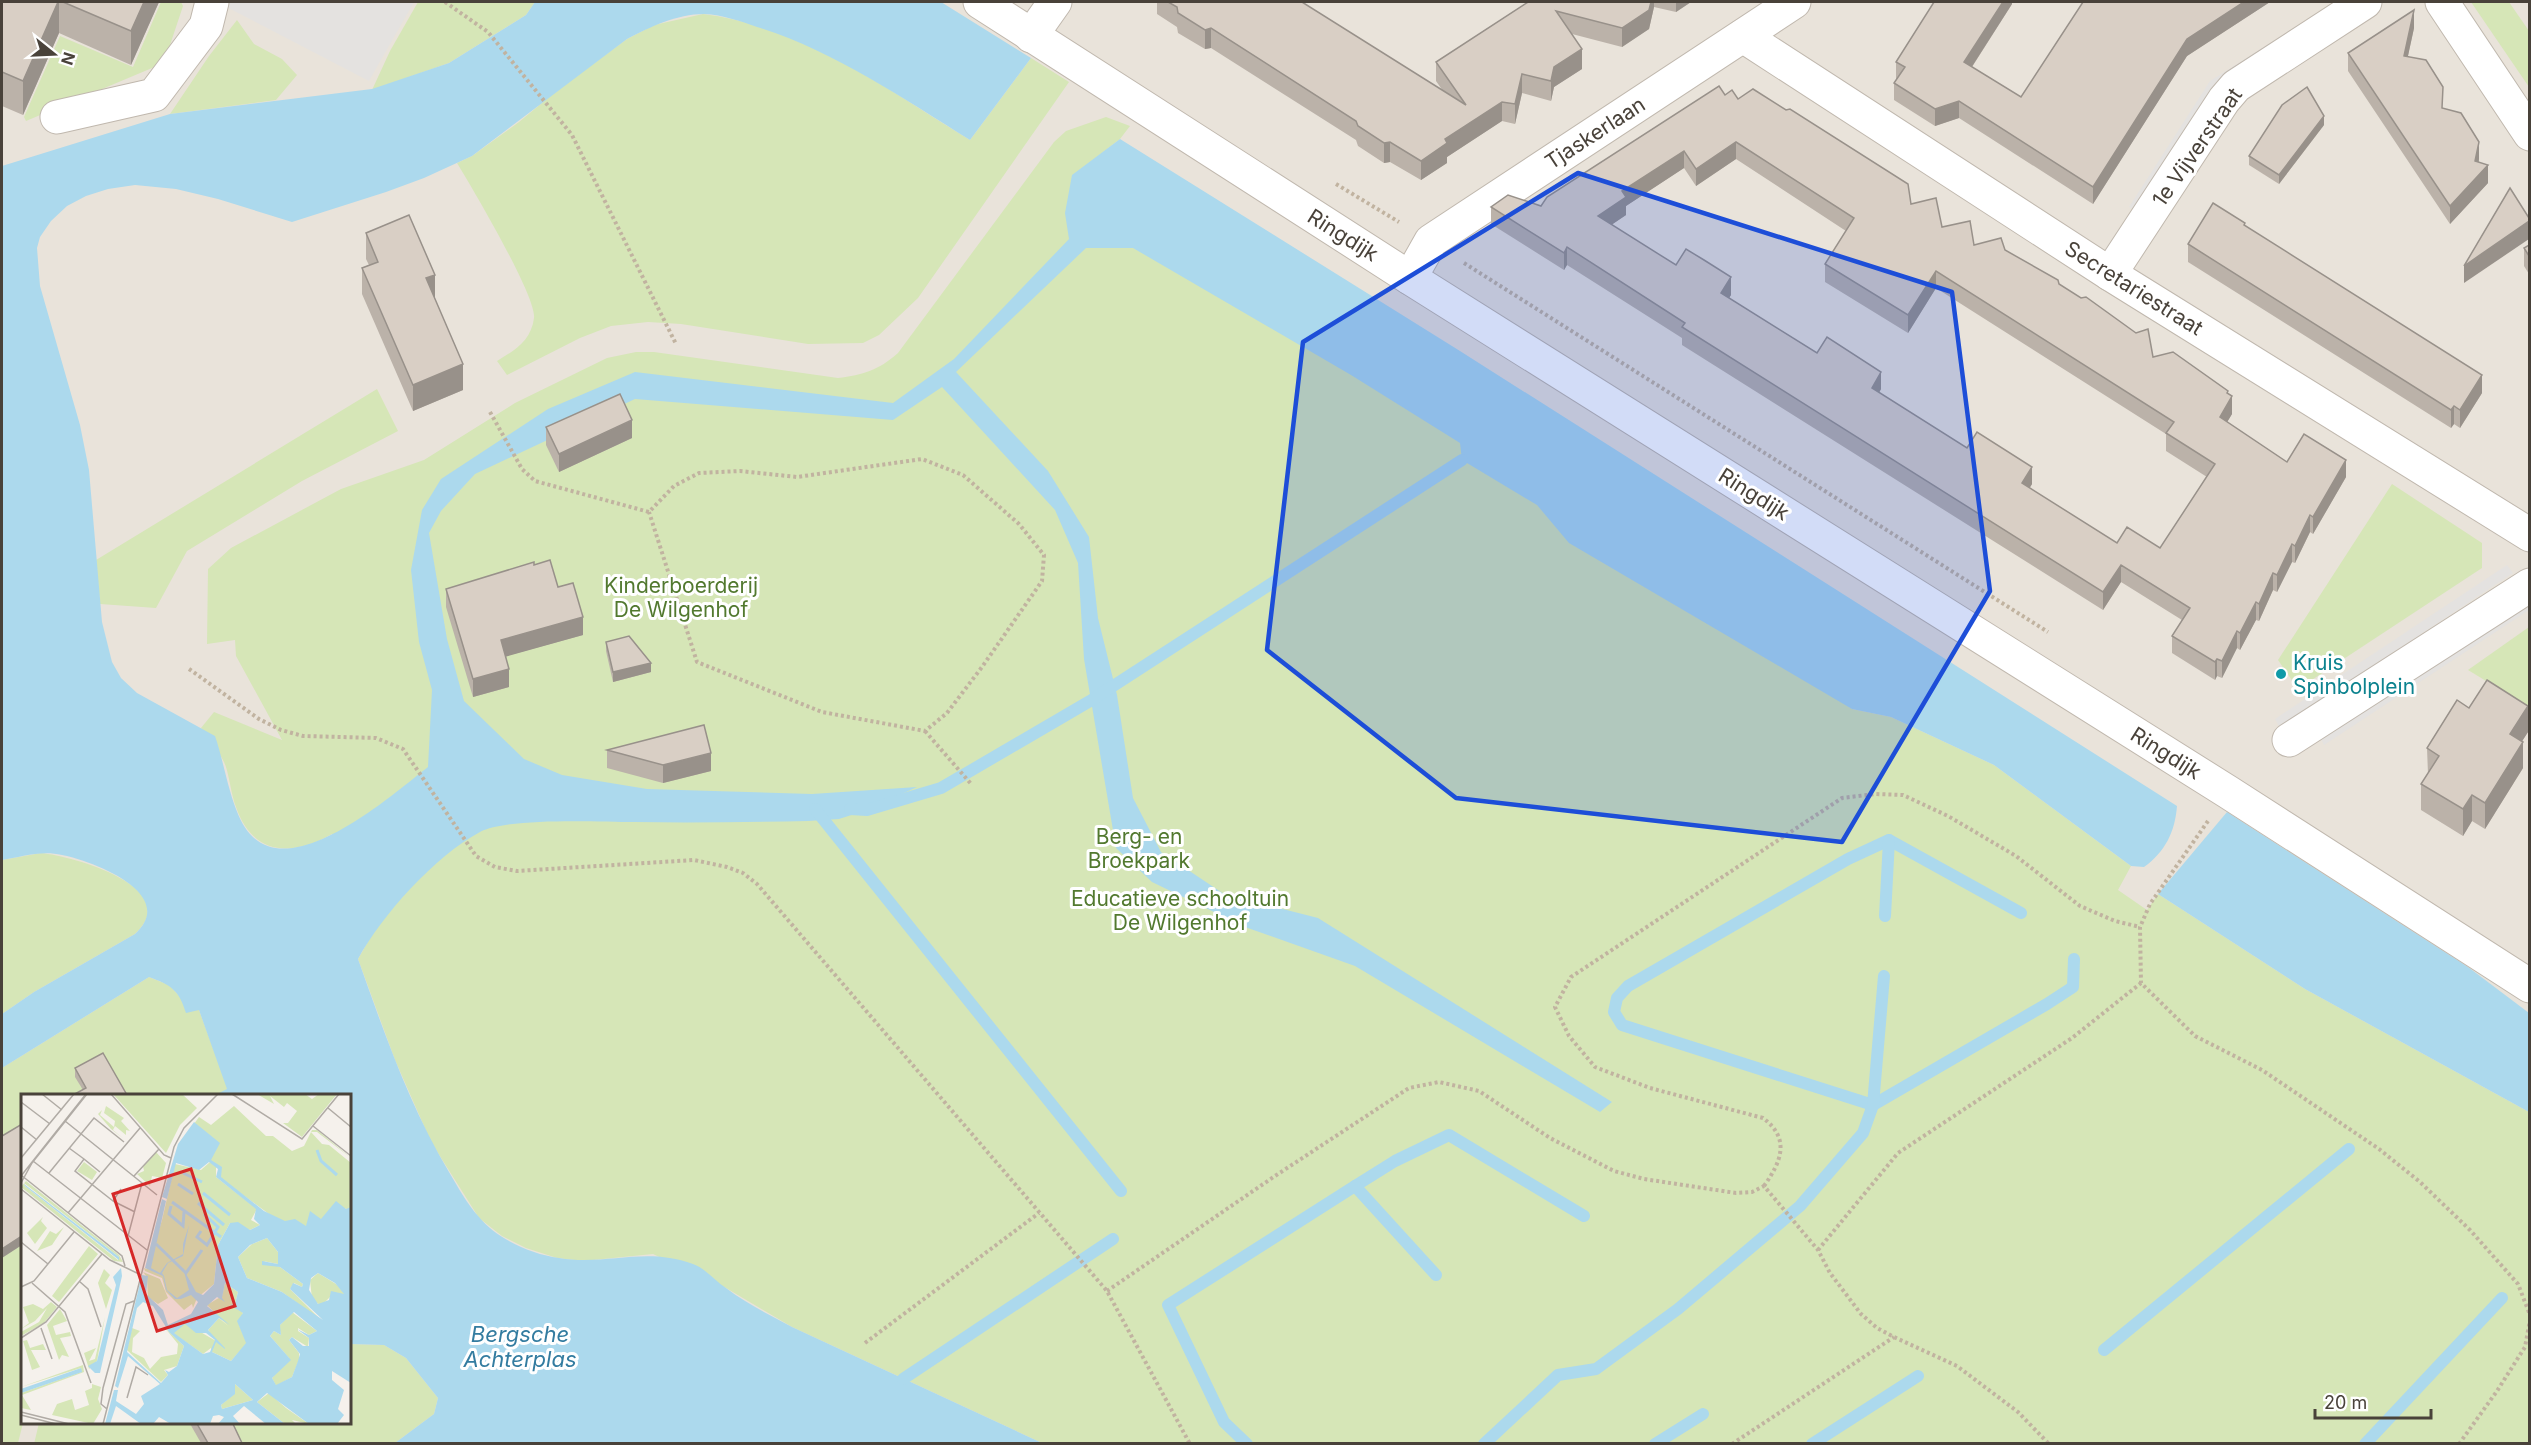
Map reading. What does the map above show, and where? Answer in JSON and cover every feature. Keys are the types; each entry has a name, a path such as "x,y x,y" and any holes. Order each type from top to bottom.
{"street":[{"path":"57,117 154,95 206,26 212,2"},
{"name":"Ringdijk","path":"980,2 1410,278 2218,785 2529,986"},
{"path":"1031,36 1055,2"},
{"name":"Tjaskerlaan","path":"1410,278 1431,242 1794,2"},
{"name":"1e Vijverstraat","path":"2110,274 2224,100 2236,86 2365,2"},
{"path":"2442,2 2529,134"},
{"name":"Secretariestraat","path":"1743,36 2110,274 2529,535"},
{"path":"2289,740 2529,585"}],"path":[{"path":"445,2 488,32 572,135 676,344"},
{"name":"Ringdijk","path":"1331,180 2052,634"},
{"path":"490,412 522,469 535,481 649,512"},
{"path":"649,512 674,486 699,473 740,471 797,477 922,459 963,476 1019,524 1044,555 1042,581 947,712 925,731"},
{"path":"649,512 698,662 822,712 925,731 972,785"},
{"path":"189,669 259,719 281,730 303,736 376,738 403,749 476,856 495,867 517,871 694,860 712,862 743,873 757,884 1107,1292 1190,1443"},
{"path":"1107,1292 1275,1176 1409,1088 1439,1082 1479,1091 1550,1138 1614,1171 1644,1179 1736,1193 1752,1192 1764,1186 1772,1175 1782,1148 1780,1137 1773,1125 1764,1118 1650,1088 1594,1067 1569,1036 1555,1007 1571,976 1842,798 1875,794 1903,795 1948,816 2016,856 2080,906 2115,921 2140,927"},
{"path":"2210,818 2150,904 2140,927 2141,982 2195,1036 2262,1070 2379,1149 2420,1182 2470,1230 2518,1284 2529,1315"},
{"path":"1818,1250 1898,1153 2072,1038 2141,982"},
{"path":"1764,1186 1818,1250 1830,1273 1861,1314 1877,1328 1957,1366 2018,1412 2049,1443"},
{"path":"865,1343 1039,1213"},
{"path":"2459,1443 2497,1391 2525,1347 2529,1320"},
{"path":"1732,1443 1894,1337"}],"highlighted area":[{"path":"1578,173 1952,292 1990,591 1842,842 1456,798 1267,650 1303,342"}],"shaded area":[{"path":"2,2 2529,2 2529,1443 2,1444"},
{"path":"217,2 414,2 369,81"},
{"path":"2335,2 2350,2 2217,87 2137,212 2129,207 2210,81"},
{"path":"2507,565 2513,573 2280,728 2275,719"},
{"path":"2529,598 2529,610 2324,745 2320,737"}],"green space":[{"path":"161,2 181,2 183,6 164,63 26,121 24,117 60,36 133,67"},
{"path":"418,2 535,2 526,15 449,63 372,90 390,51"},
{"path":"2471,2 2509,2 2529,31 2529,87"},
{"path":"703,14 739,21 809,46 875,81 970,140 1031,58 1069,82 918,298 879,335 863,343 808,344 681,324 648,322 611,326 580,338 507,375 497,361 516,349 526,339 534,318 532,306 502,241 457,163 472,156 519,122 560,88 627,39 654,25"},
{"path":"237,20 254,44 282,59 297,75 276,100 170,114 209,56"},
{"name":"Berg- en Broekpark","path":"1106,117 1130,126 1120,139 1088,164 1852,709 1891,717 1994,765 2131,866 2118,890 2147,910 2158,894 2305,989 2529,1112 2529,1443 1042,1443 792,1327 726,1288 653,1254 583,1261 557,1258 526,1248 502,1236 479,1218 431,1142 395,1060 358,959 370,938 332,834 303,846 289,848 275,848 263,843 253,835 243,823 236,807 224,762 201,728 214,712 282,740 236,656 235,640 207,644 208,569 231,548 341,489 424,460 515,403 607,358 636,352 654,352 838,378 877,368 898,353 1054,142 1066,131"},
{"path":"377,389 398,431 302,481 187,551 156,608 100,604 96,560"},
{"path":"2392,484 2482,543 2482,568 2298,689 2278,660"},
{"path":"2529,627 2529,707 2468,670"},
{"path":"41,853 76,860 119,877 136,889 146,902 147,917 135,934 34,992 2,1014 2,860"},
{"path":"149,977 169,985 182,999 199,1010 228,1089 219,1094 21,1094 23,1424 18,1443 2,1444 2,1068"},
{"path":"351,1344 384,1345 406,1358 438,1398 434,1414 395,1443 34,1444 39,1424 351,1424"}],"water":[{"name":"Bergsche Achterplas","path":"535,2 941,2 1031,58 970,140 893,92 813,49 731,19 704,14 684,16 654,26 627,39 472,156 386,192 292,222 218,199 176,189 135,185 108,189 86,196 67,206 51,221 40,237 37,248 40,286 80,425 89,470 102,622 112,662 121,678 137,693 215,736 229,788 243,825 250,834 269,846 291,848 316,842 367,813 428,767 432,690 419,642 411,570 422,510 441,479 548,409 635,372 893,403 954,359 1069,239 1065,213 1072,175 1120,139 1460,351 2177,806 2168,841 2158,855 2144,867 2131,866 1994,765 1891,717 1852,709 1569,543 1537,505 1462,460 1460,443 1351,375 1133,248 1086,248 956,372 1048,471 1089,537 1098,618 1117,695 1133,798 1161,852 1224,894 1318,918 1612,1102 1600,1112 1355,966 1245,927 1152,882 1116,848 1084,659 1078,563 1055,510 942,387 893,420 635,399 475,474 441,511 429,533 447,639 464,701 524,759 562,775 647,789 812,794 917,787 867,810 839,819 721,822 555,821 512,824 480,832 445,856 411,888 381,924 358,959 388,1041 409,1094 456,1184 486,1225 505,1239 537,1253 559,1258 593,1260 642,1256 675,1259 693,1264 702,1268 742,1299 792,1327 1042,1443 395,1443 434,1414 438,1398 406,1358 384,1345 351,1344 351,1094 217,1094 227,1089 199,1010 186,1013 173,989 149,977 2,1068 2,1014 34,992 135,934 146,919 147,906 139,893 127,882 93,864 76,858 46,853 2,860 2,166 170,114 372,89 449,63 526,15"},
{"path":"2227,812 2468,967 2529,1013 2529,1112 2305,989 2158,894"}],"building":[{"path":"2,2 58,2 23,81 2,72"},
{"path":"63,2 144,2 131,31"},
{"path":"1168,2 1302,2 1466,105 1436,62 1528,2 1651,2 1649,10 1622,28 1556,11 1582,49 1554,67 1551,81 1522,74 1515,104 1502,102 1445,139 1447,143 1421,161 1390,142 1384,143 1358,126 1356,121 1211,28 1205,30 1178,13 1177,7"},
{"path":"1934,2 2003,2 1964,62 2021,97 2083,2 2244,2 2187,39 2093,187 1959,101 1935,109 1894,83 1905,67 1896,62"},
{"path":"2414,10 2404,56 2426,60 2443,87 2442,108 2461,113 2479,142 2475,161 2488,165 2450,206 2348,53"},
{"path":"1719,86 1725,95 1732,90 1738,99 1753,89 1786,110 1790,109 1908,184 1911,204 1936,198 1942,227 1970,221 1974,245 2001,238 2005,250 2058,280 2059,284 2081,298 2086,297 2136,333 2148,329 2153,357 2173,352 2228,391 2227,393 2232,396 2220,417 2287,462 2304,434 2346,460 2313,517 2310,515 2295,546 2292,544 2277,575 2273,573 2259,604 2256,602 2240,633 2237,631 2222,661 2217,659 2215,662 2172,636 2190,608 2121,565 2103,592 1682,327 1685,323 1567,247 1564,253 1491,207 1508,195 1541,206 1547,197","holes":["1736,142 1854,218 1825,264 1908,315 1936,271 2174,422 2166,433 2215,464 2160,548 2127,527 2117,543 2022,483 2032,467 1977,432 1967,448 1872,388 1881,372 1827,337 1817,353 1721,293 1731,277 1704,260 1686,249 1676,265 1598,216 1626,197 1622,191 1684,151 1696,169"]},
{"path":"2307,87 2324,116 2279,175 2249,156 2282,105"},
{"path":"2510,188 2529,221 2464,266"},
{"path":"2213,203 2245,223 2244,225 2482,375 2460,410 2454,406 2451,410 2188,244"},
{"path":"409,215 435,275 426,278 463,364 413,385 362,268 378,262 366,233"},
{"path":"2529,245 2529,256 2524,248"},
{"path":"620,394 632,420 559,454 546,427"},
{"path":"550,560 558,587 573,583 583,617 501,640 509,669 473,679 446,589 534,562 534,565"},
{"path":"629,636 651,663 613,672 606,642"},
{"path":"2487,680 2528,706 2510,734 2523,742 2485,803 2472,795 2463,809 2421,784 2439,756 2427,748 2457,700 2469,708"},
{"path":"704,725 711,753 663,765 607,750"},
{"path":"103,1053 126,1094 75,1094 86,1088 75,1068"},
{"path":"21,1125 21,1237 2,1249 2,1136"},
{"path":"197,1424 233,1424 242,1443 208,1443"}],"waterway":[{"path":"850,809 867,810 941,788 1090,701 1462,460"},
{"path":"815,809 1121,1191"},
{"path":"2021,913 1889,840 1848,859 1628,986 1617,998 1614,1012 1622,1025 1873,1105 2073,987 2074,959"},
{"path":"1885,916 1889,840"},
{"path":"1484,1444 1558,1375 1596,1369 1678,1309 1800,1206 1863,1133 1873,1105 1884,976"},
{"path":"1355,1186 1395,1161 1449,1135 1584,1216"},
{"path":"2104,1350 2349,1149"},
{"path":"1247,1444 1224,1422 1168,1305 1355,1186 1436,1275"},
{"path":"903,1379 1113,1239"},
{"path":"2365,1444 2502,1298"},
{"path":"1812,1444 1918,1376"},
{"path":"1655,1444 1703,1414"}],"place":[{"name":"Kruis Spinbolplein","path":"2281,674"}],"park label":[{"name":"Kinderboerderij De Wilgenhof","path":"681,597"},
{"name":"Educatieve schooltuin De Wilgenhof","path":"1180,910"}]}
